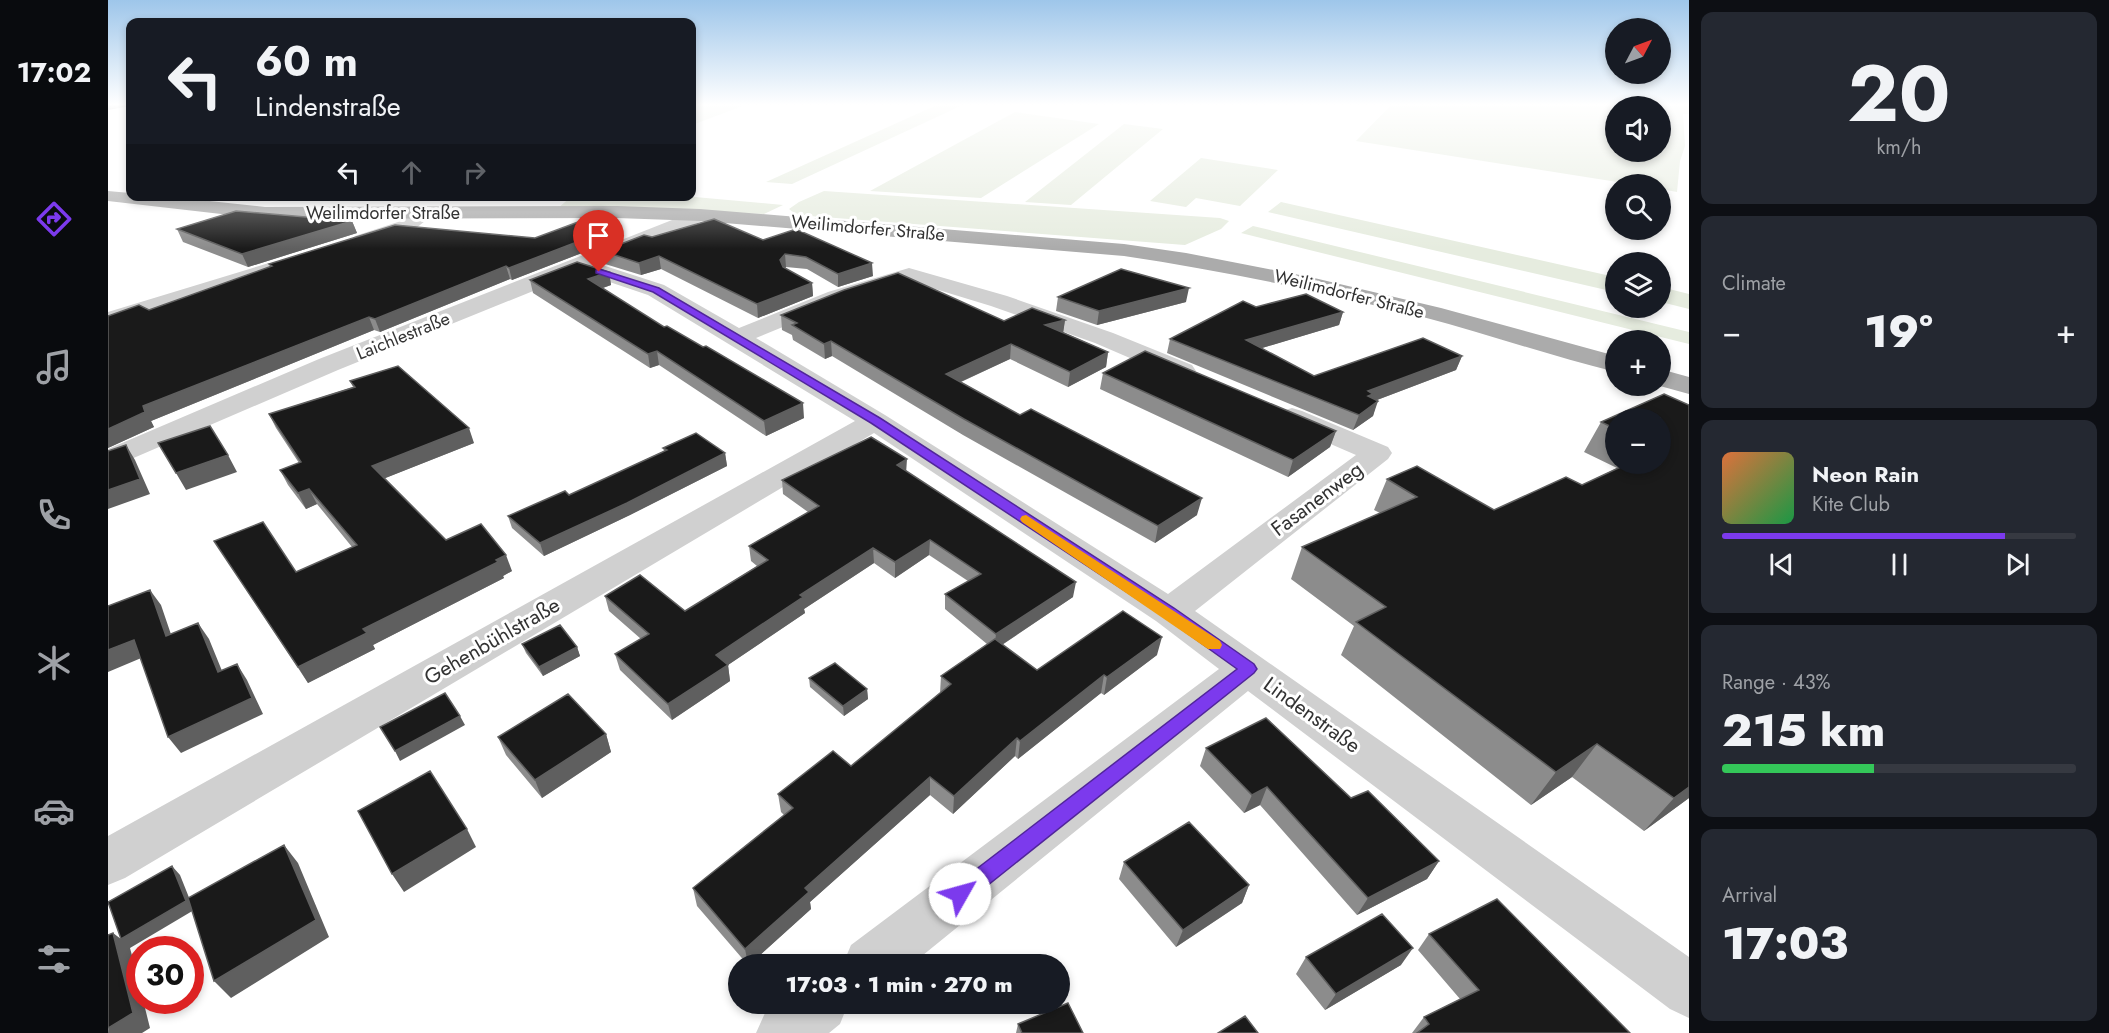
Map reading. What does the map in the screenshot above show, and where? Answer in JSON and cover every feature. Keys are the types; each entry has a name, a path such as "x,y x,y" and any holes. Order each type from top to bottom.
{"main road":[{"name":"Weilimdorfer Straße","path":"108,196 126,198"},
{"name":"Weilimdorfer Straße","path":"154,201 265,213 617,212 700,214 1112,249 1188,258 1281,276 1605,361"},
{"path":"1671,380 1689,386"}],"street":[{"path":"344,246 408,225 426,213"},
{"name":"Laichlestraße","path":"108,460 203,416 580,265 700,214"},
{"path":"108,320 293,262"},
{"name":"Lindenstraße","path":"580,265 656,290 737,337 875,421 1168,612 1689,990"},
{"path":"737,337 826,292 909,274 999,301 1104,338 1203,379"},
{"name":"Fasanenweg","path":"1168,612 1377,453 1268,407"},
{"name":"Gehenbühlstraße","path":"108,862 875,421"},
{"path":"883,954 1248,669"},
{"path":"785,1033 808,1014"}],"shaded area":[{"path":"832,152 861,152 792,184 766,182"},
{"path":"941,152 1054,152 981,198 870,191"},
{"path":"1088,152 1135,152 1071,205 1025,202"},
{"path":"1427,152 1605,152 1605,162 1671,162 1671,152 1683,152 1677,192 1671,191 1671,174 1605,174 1605,180"},
{"path":"1201,158 1278,170 1240,206 1196,198 1186,207 1150,201"},
{"path":"824,191 1220,218 1229,221 1221,229 1185,245 810,216 794,213 789,209"},
{"path":"696,197 783,205 764,214 558,208 566,201 696,201"},
{"path":"1281,202 1605,275 1605,290 1268,212"},
{"path":"1253,226 1605,312 1605,318 1631,318 1689,332 1689,344 1671,340 1671,330 1632,330 1241,233"},
{"path":"1671,290 1689,294 1689,309 1671,304"}],"building":[{"path":"236,211 352,221 242,254 177,229"},
{"path":"586,219 616,227 509,268 506,266 375,319 369,317 143,406 145,412 108,429 108,316 139,305 149,310 272,266 269,264 395,225 535,238"},
{"path":"714,219 763,240 796,229 872,263 838,274 806,257 785,254 780,260 783,267 812,283 757,304 659,256 639,263 603,251 644,235 652,237"},
{"path":"577,262 609,272 588,279 664,327 667,326 703,347 706,346 803,403 764,421 657,351 648,354 530,280"},
{"path":"1121,269 1189,288 1099,311 1058,297"},
{"path":"898,273 1004,321 1032,308 1065,320 1045,325 1108,352 1070,372 1011,344 946,374 1020,415 1031,409 1202,498 1158,526 964,419 831,341 824,344 792,325 797,323 781,315 844,290"},
{"path":"1306,294 1343,312 1246,340 1314,376 1423,338 1462,356 1368,391 1373,394 1368,396 1378,401 1359,415 1170,339 1243,301 1256,307"},
{"path":"1145,351 1336,431 1293,460 1103,373"},
{"path":"398,366 469,428 372,466 446,540 481,524 506,555 496,560 498,562 363,629 367,633 298,667 214,541 263,522 296,572 357,545 309,489 298,493 280,470 301,462 269,414 355,387 350,381"},
{"path":"1660,396 1669,396 1689,405 1689,787 1674,798 1597,744 1556,772 1356,622 1386,607 1302,547 1417,497 1387,479 1417,466 1494,510 1566,477 1582,485 1606,474 1671,474 1671,408 1632,408"},
{"path":"210,426 228,455 176,473 158,443"},
{"path":"696,433 725,453 627,503 540,543 508,516 565,491 569,495 667,450 663,448"},
{"path":"871,437 907,459 897,465 1076,582 996,634 945,594 981,574 930,540 895,562 873,548 800,595 803,597 716,655 728,665 668,704 615,654 649,634 605,596 640,575 685,611 768,560 749,546 819,506 782,480"},
{"path":"126,445 140,479 108,490 108,451"},
{"path":"150,590 166,636 198,623 218,672 237,664 252,698 168,737 134,640 108,650 108,606"},
{"path":"1123,611 1162,637 1107,677 1104,675 1020,741 1017,738 954,796 930,777 805,888 809,892 745,949 693,888 793,808 778,794 833,751 851,766 951,684 941,676 995,639 1037,670"},
{"path":"560,625 577,647 539,667 522,644"},
{"path":"835,663 867,689 843,706 809,678"},
{"path":"445,693 460,716 395,751 380,727"},
{"path":"568,694 606,734 535,780 498,737"},
{"path":"1266,718 1351,798 1368,791 1439,861 1368,898 1267,787 1252,795 1206,748"},
{"path":"430,771 467,829 392,874 358,811"},
{"path":"1189,822 1249,885 1183,930 1124,862"},
{"path":"284,845 316,920 214,981 204,949 204,936 200,936 188,898"},
{"path":"172,866 186,901 121,939 108,902"},
{"path":"1497,899 1630,1033 1417,1033 1429,1024 1424,1017 1479,990 1429,934"},
{"path":"1382,914 1413,948 1336,994 1306,957"},
{"path":"113,933 126,985 126,1014 131,1014 108,1028 108,935"},
{"path":"1070,1007 1083,1033 1022,1033 1018,1024 1042,1014 1070,1014"},
{"path":"1245,1016 1258,1033 1218,1033"}],"slow traffic":[{"path":"1026,519 1168,612 1214,645"}],"route":[{"path":"599,272 656,290 875,421 1168,612 1248,669 960,894"}]}
